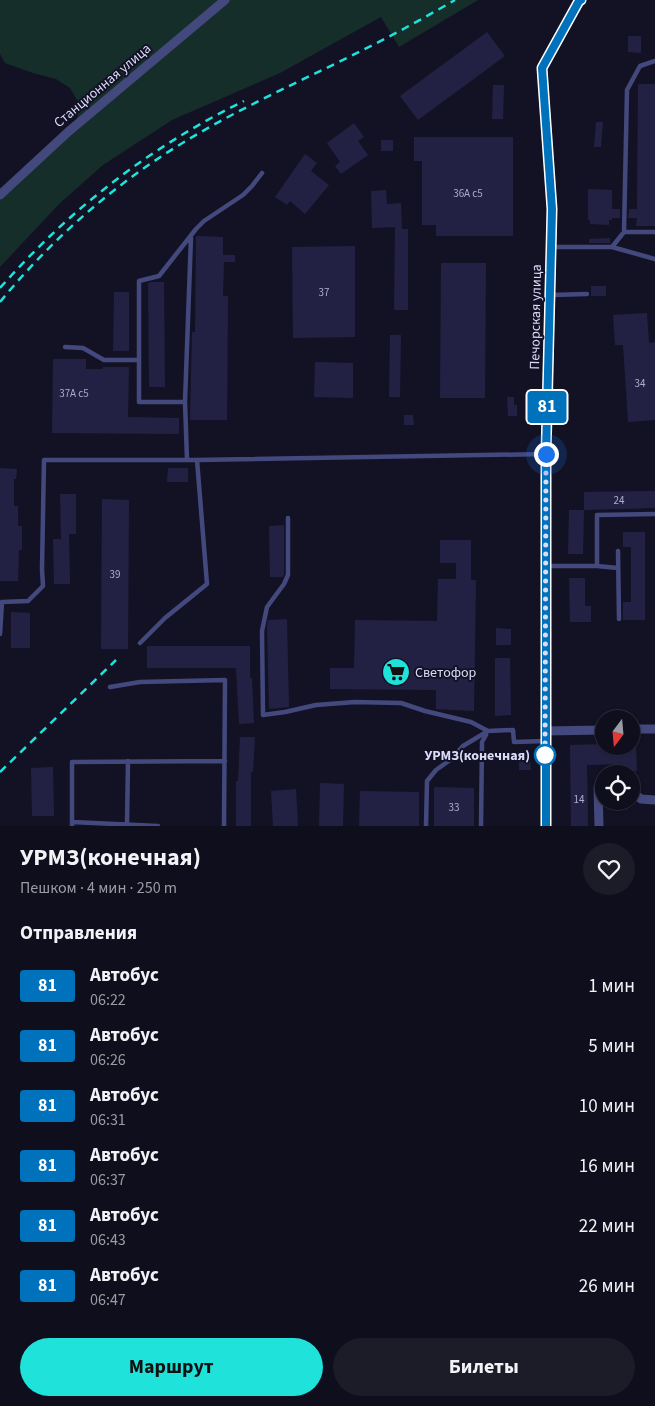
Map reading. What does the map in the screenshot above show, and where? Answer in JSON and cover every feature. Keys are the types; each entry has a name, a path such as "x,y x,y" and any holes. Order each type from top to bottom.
{"street":[{"name":"Станционная улица","path":"0,195 68,132 225,0"},
{"name":"Печорская улица","path":"546,826 546,454 552,209 542,68 581,0"},
{"path":"640,729 655,728"},
{"path":"545,736 595,731"},
{"path":"640,798 655,800"},
{"path":"599,810 599,826"}],"lane":[{"path":"612,247 624,232 627,90 640,66 655,61"},
{"path":"185,402 138,402 139,281 158,276 204,221 243,195 262,173"},
{"path":"624,232 655,232"},
{"path":"187,460 185,402 191,236"},
{"path":"551,247 612,247 655,259"},
{"path":"550,295 587,294"},
{"path":"65,347 83,348 104,360 138,360"},
{"path":"0,634 2,602 28,601 43,586 44,460 197,460 546,454"},
{"path":"140,643 165,618 207,584 197,460"},
{"path":"596,566 597,514 655,514"},
{"path":"288,518 288,575 284,584 267,607 262,631 263,715 326,704 401,702 424,711 471,722 488,731"},
{"path":"618,551 619,619"},
{"path":"546,566 618,568"},
{"path":"110,687 140,682 225,680 224,826"},
{"path":"426,826 427,781 436,770 450,760 463,746 488,731 513,730 514,742 545,736"},
{"path":"481,826 482,742 488,731"},
{"path":"158,826 72,824 72,762 225,761"},
{"path":"127,824 128,762"}],"green space":[{"path":"0,0 478,0 399,47 381,17 280,73 172,120 103,165 59,204 0,267 0,197 75,127 80,105 70,88 56,79 5,63 0,54"}],"building":[{"path":"487,32 505,56 418,120 400,96"},
{"path":"628,36 641,36 641,53 628,52"},
{"path":"638,84 655,84 655,226 636,226 637,218 628,218 629,209 637,209"},
{"path":"493,85 504,85 503,119 492,119"},
{"path":"596,122 603,122 601,147 594,147"},
{"path":"354,123 364,137 358,141 368,155 341,174 335,166 340,162 327,143"},
{"path":"414,137 513,137 513,236 436,236 436,225 422,225 422,161 414,161"},
{"path":"381,140 393,140 393,151 381,151"},
{"path":"305,154 317,163 311,171 329,185 305,214 290,201 287,205 275,197"},
{"path":"588,189 612,190 612,209 620,209 620,218 612,218 612,220 609,220 609,225 590,224 590,220 588,220"},
{"path":"386,190 387,204 401,203 402,229 408,229 408,310 394,310 395,227 372,228 371,191"},
{"path":"196,236 223,237 223,255 235,255 235,262 224,262 223,296 228,296 227,420 190,420 192,332 195,332"},
{"path":"610,238 610,243 589,243 589,239"},
{"path":"355,246 355,337 293,338 292,247"},
{"path":"441,263 486,263 485,398 440,398"},
{"path":"164,282 165,387 149,387 148,283"},
{"path":"591,286 606,286 606,296 591,296"},
{"path":"114,292 129,292 129,351 113,351"},
{"path":"647,313 649,343 655,342 655,420 628,422 623,345 615,345 613,315"},
{"path":"390,335 401,335 400,397 389,397"},
{"path":"53,359 86,359 86,369 129,367 128,417 179,418 179,434 52,433"},
{"path":"315,362 353,363 353,398 314,397"},
{"path":"507,397 514,397 514,405 517,405 517,416 508,416"},
{"path":"404,415 413,415 414,425 404,425"},
{"path":"0,468 17,469 16,479 14,479 14,506 18,506 18,526 22,526 22,550 19,550 18,581 0,581"},
{"path":"168,468 188,468 188,482 167,482"},
{"path":"655,491 655,508 584,510 584,492"},
{"path":"60,494 76,494 76,534 69,534 70,584 54,584 53,539 61,539"},
{"path":"102,499 129,500 128,649 101,649"},
{"path":"569,510 584,510 583,554 568,554"},
{"path":"284,525 284,574 283,577 270,577 269,526"},
{"path":"623,532 645,532 645,620 623,620 623,602 631,602 631,547 623,547"},
{"path":"440,540 471,540 471,580 476,580 474,711 436,709 436,690 330,689 330,668 354,668 355,620 437,621 438,579 456,579 456,563 440,563"},
{"path":"569,578 585,578 585,606 591,606 591,622 570,622"},
{"path":"11,612 30,613 30,648 11,648"},
{"path":"287,619 289,707 269,709 268,620"},
{"path":"496,628 511,629 511,645 496,645"},
{"path":"147,646 250,646 250,678 252,678 254,723 239,724 236,668 147,668"},
{"path":"495,658 510,658 511,715 495,716"},
{"path":"240,737 255,737 253,772 251,772 251,826 236,826 236,781 238,781"},
{"path":"595,744 595,755 636,755 637,765 587,765 588,826 571,826 570,745"},
{"path":"519,761 530,761 531,770 519,770"},
{"path":"53,767 54,816 32,816 31,768"},
{"path":"320,783 344,784 343,826 319,826"},
{"path":"434,787 474,788 474,826 434,826"},
{"path":"296,789 298,826 273,826 271,791"},
{"path":"360,791 419,792 419,826 359,826"}],"railway":[{"path":"0,302 60,237 104,198 151,163 221,121 373,45 455,0"},
{"path":"0,288 54,232 113,182 176,139 244,101"},
{"path":"0,772 116,660"}],"bus line":[{"name":"81","path":"546,826 546,454 552,209 542,68 581,0"}],"place":[{"name":"Светофор","path":"396,672"},
{"name":"УРМЗ(конечная)","path":"545,755"}],"route":[{"path":"545,755 545,758 546,454"}]}
